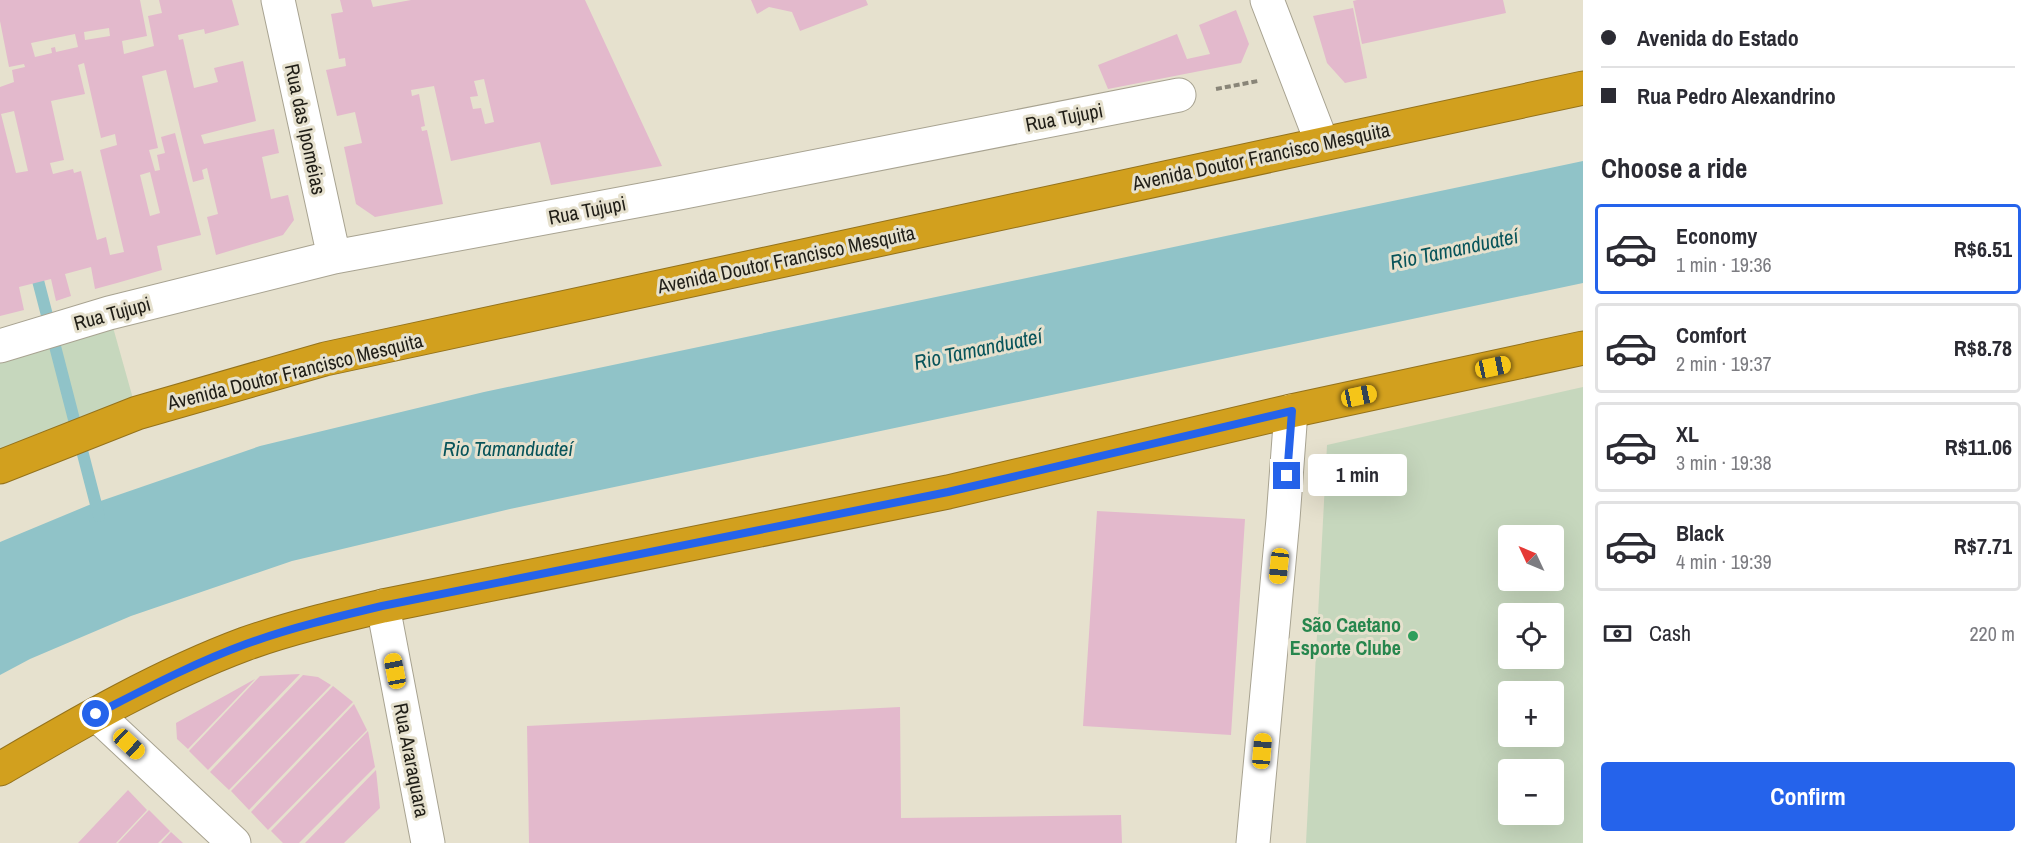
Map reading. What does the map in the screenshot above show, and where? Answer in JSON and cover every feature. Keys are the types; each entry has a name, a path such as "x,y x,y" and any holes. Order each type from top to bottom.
{"highway":[{"name":"Avenida Doutor Francisco Mesquita","path":"0,467 137,412 325,359 1583,88"},
{"path":"0,769 96,714 191,667 244,645 298,627 382,606 948,492 1292,411 1583,348"}],"street":[{"name":"Rua das Ipoméias","path":"278,0 334,257"},
{"path":"1267,0 1322,143"},
{"name":"Rua Tujupi","path":"0,346 108,313 334,257 667,195 1179,95"},
{"path":"1253,843 1292,411"},
{"name":"Rua Araraquara","path":"382,606 428,843"},
{"path":"96,714 234,843"}],"path":[{"path":"1179,95 1296,75"}],"green space":[{"path":"109,313 137,413 0,467 0,346"},
{"name":"São Caetano Esporte Clube","path":"1583,387 1583,843 1306,843 1327,445"}],"water":[{"name":"Rio Tamanduateí","path":"1583,161 1583,283 510,509 292,561 131,616 30,659 0,675 0,542 89,505 260,446 484,392"}],"building":[{"path":"0,0 140,0 147,36 122,41 124,54 154,46 148,16 162,13 159,0 232,0 239,25 205,34 204,29 178,35 179,40 183,39 194,88 218,82 214,68 243,61 256,121 201,135 204,144 274,129 279,153 262,157 271,199 288,195 294,220 283,235 216,255 207,217 218,214 207,168 202,170 204,179 193,182 166,70 142,76 158,148 149,150 155,171 160,170 157,155 165,153 161,137 175,133 201,235 157,246 162,270 117,283 95,289 91,267 65,274 71,296 56,301 51,279 19,287 24,310 0,316 0,87 14,82 12,70 25,67 24,64 9,67 0,21","holes":["109,28 110,36 85,40 84,32","75,34 78,47 56,52 55,47 51,48 52,53 35,57 31,43","84,63 101,138 115,134 117,145 100,150 124,252 110,255 106,237 97,240 81,171 74,173 73,169 53,174 50,163 64,160 51,101 85,94 78,65","14,111 28,171 16,173 1,114","150,172 160,213 150,216 140,175"]},
{"path":"340,0 371,0 373,7 411,0 585,0 662,166 551,185 540,142 451,161 434,86 411,90 412,96 419,94 425,126 421,127 422,131 427,130 443,204 375,217 356,204 344,147 362,143 355,112 337,116 326,70 346,66 345,58 339,59 331,14 343,12","holes":["484,79 494,122 485,124 481,108 473,109 470,97 478,96 474,81"]},
{"path":"751,0 866,0 868,5 800,31 792,12 769,7 757,14"},
{"path":"1503,0 1506,13 1362,44 1353,1"},
{"path":"1353,8 1367,78 1345,83 1327,63 1313,16"},
{"path":"1236,10 1249,44 1241,63 1108,89 1098,65 1177,34 1187,59 1210,54 1199,25"},
{"path":"1097,511 1245,519 1231,735 1083,726"},
{"path":"300,674 208,770 189,751 260,676"},
{"path":"303,675 318,677 331,685 229,790 210,772"},
{"path":"255,679 188,749 177,739 176,723"},
{"path":"333,686 353,702 249,810 231,791"},
{"path":"354,704 367,730 268,830 251,812"},
{"path":"900,707 901,818 1121,815 1122,843 529,843 527,726"},
{"path":"368,731 375,767 299,843 283,843 271,831"},
{"path":"376,770 380,808 344,843 305,843"},
{"path":"128,790 147,810 116,843 78,843"},
{"path":"149,810 170,831 158,843 118,843"},
{"path":"171,832 183,843 161,843"}],"waterway":[{"path":"35,269 99,516"}],"place":[{"name":"São Caetano Esporte Clube","path":"1413,636"}],"route":[{"path":"96,714 191,667 244,645 298,627 382,606 948,492 1292,411 1287,476"}]}
